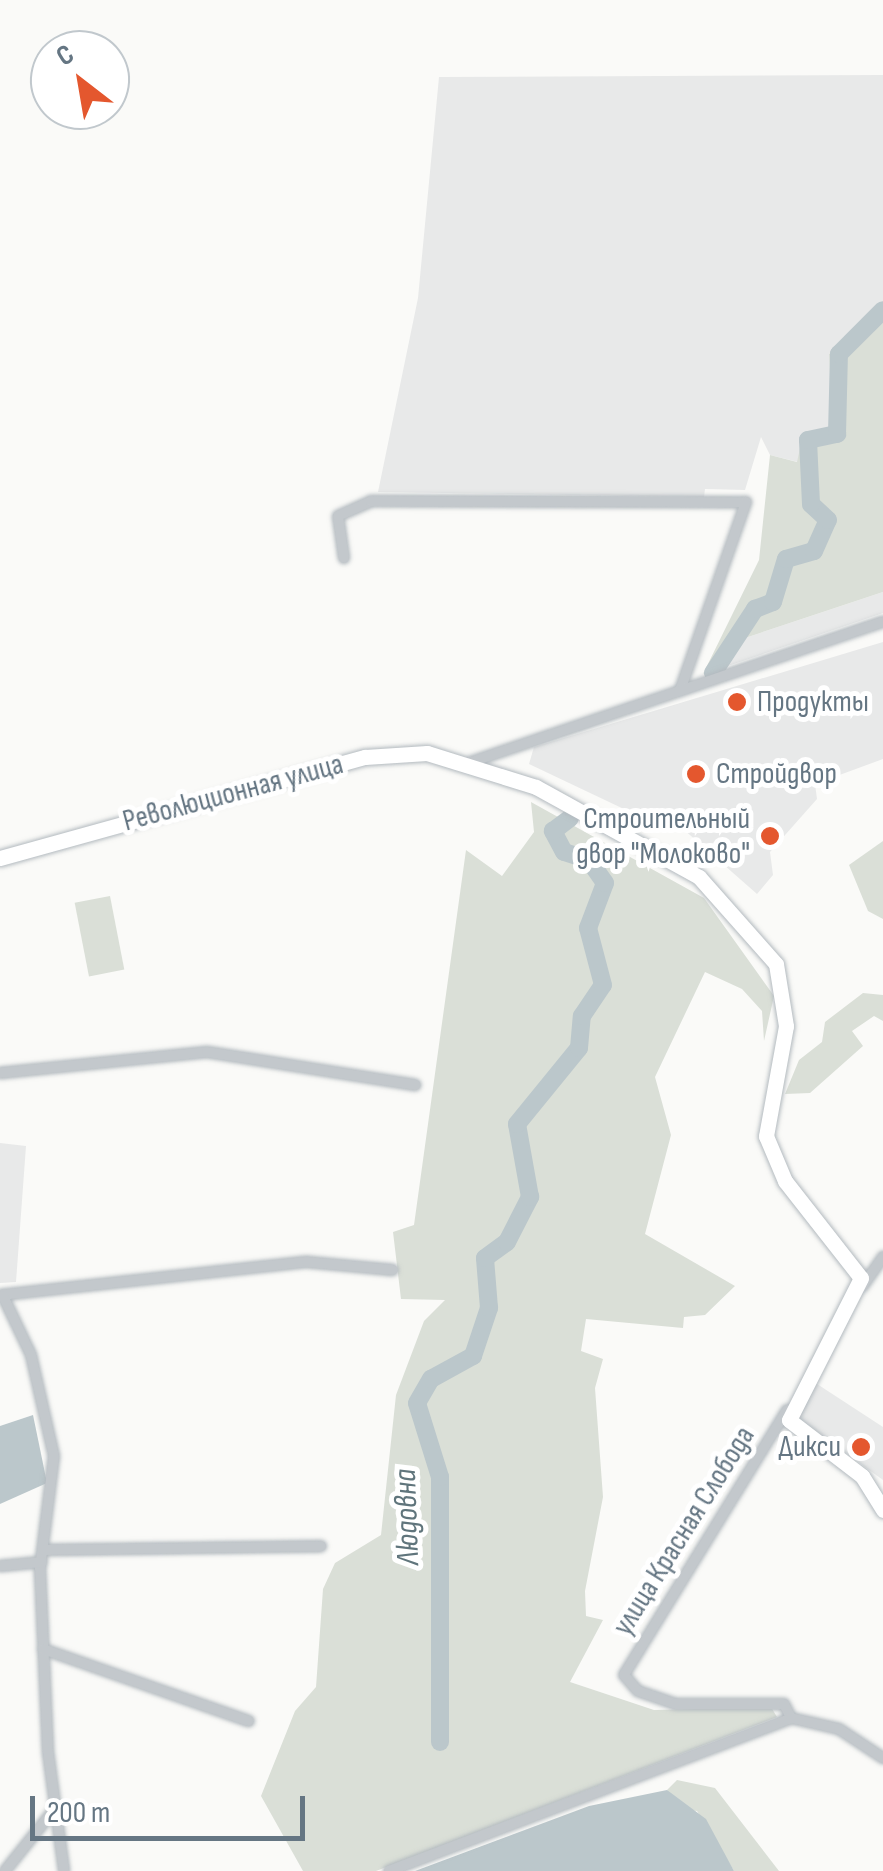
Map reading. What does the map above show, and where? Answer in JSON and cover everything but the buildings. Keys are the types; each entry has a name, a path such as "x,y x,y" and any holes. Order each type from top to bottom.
{"main road":[{"name":"Революционная улица","path":"0,858 365,757 427,753 468,763 648,842 722,896 776,964 786,1026 766,1136 784,1181 842,1249 862,1288"},
{"path":"862,1288 788,1409 793,1426 862,1476 882,1505"}],"street":[{"path":"344,558 338,516 371,501 746,502 680,690"},
{"path":"468,763 883,622"},
{"path":"0,1073 207,1052 415,1085"},
{"path":"862,1288 883,1257"},
{"path":"64,1871 43,1649 43,1556 54,1456 31,1356 2,1295 307,1262 393,1270"},
{"name":"улица Красная Слобода","path":"788,1409 624,1675 638,1691 676,1704 784,1704 791,1718"},
{"path":"0,1566 43,1556 321,1546"},
{"path":"43,1649 249,1721"},
{"path":"389,1871 791,1718 839,1729 883,1758"},
{"path":"5,1871 57,1806"}],"shaded area":[{"path":"883,75 883,302 829,354 833,432 798,462 770,455 761,437 745,490 705,489 704,497 378,492 418,298 439,77"},
{"path":"883,302 883,592 742,639 703,674 759,560 770,455 797,462 803,435 833,432 829,354"},
{"path":"883,592 883,613 719,669 742,639"},
{"name":"Стройдвор","path":"883,642 883,759 815,784 817,799 770,852 773,875 757,894 674,821 666,829 529,764 534,747"},
{"path":"531,802 704,898 774,996 764,1041 762,1011 742,989 705,972 655,1077 671,1135 645,1234 735,1286 705,1315 684,1317 683,1328 586,1319 581,1351 603,1359 595,1388 603,1497 585,1591 586,1616 603,1620 570,1682 654,1710 771,1707 777,1717 376,1871 303,1871 261,1796 295,1711 316,1687 323,1589 335,1563 381,1535 396,1395 424,1321 445,1300 401,1299 393,1232 414,1225 466,850 502,876 534,832"},
{"path":"883,841 883,919 868,911 849,865"},
{"path":"110,896 124,970 89,976 75,903"},
{"path":"863,993 883,995 883,1021 874,1016 852,1031 863,1046 810,1093 785,1094 799,1060 822,1042 825,1022"},
{"path":"0,1143 26,1146 16,1282 0,1283"},
{"path":"814,1382 883,1427 883,1480 793,1415"},
{"path":"33,1415 47,1483 0,1504 0,1426"},
{"path":"677,1780 715,1788 779,1871 734,1871 697,1811 682,1809 667,1790"},
{"path":"667,1790 706,1819 734,1871 415,1871 589,1806"}],"waterway":[{"name":"Людовна","path":"713,673 755,609 773,602 786,559 814,551 828,520 811,504 808,440 837,434 839,354 883,310"},
{"name":"Людовна","path":"440,1742 440,1477 417,1403 431,1379 473,1356 489,1308 485,1258 507,1242 530,1197 517,1124 579,1048 582,1016 603,985 588,928 605,883 589,860 564,852 553,831 570,818"}],"place":[{"name":"Продукты","path":"737,702"},
{"name":"Стройдвор","path":"696,774"},
{"name":"Строительный двор \"Молоково\"","path":"770,836"},
{"name":"Дикси","path":"861,1447"}]}
